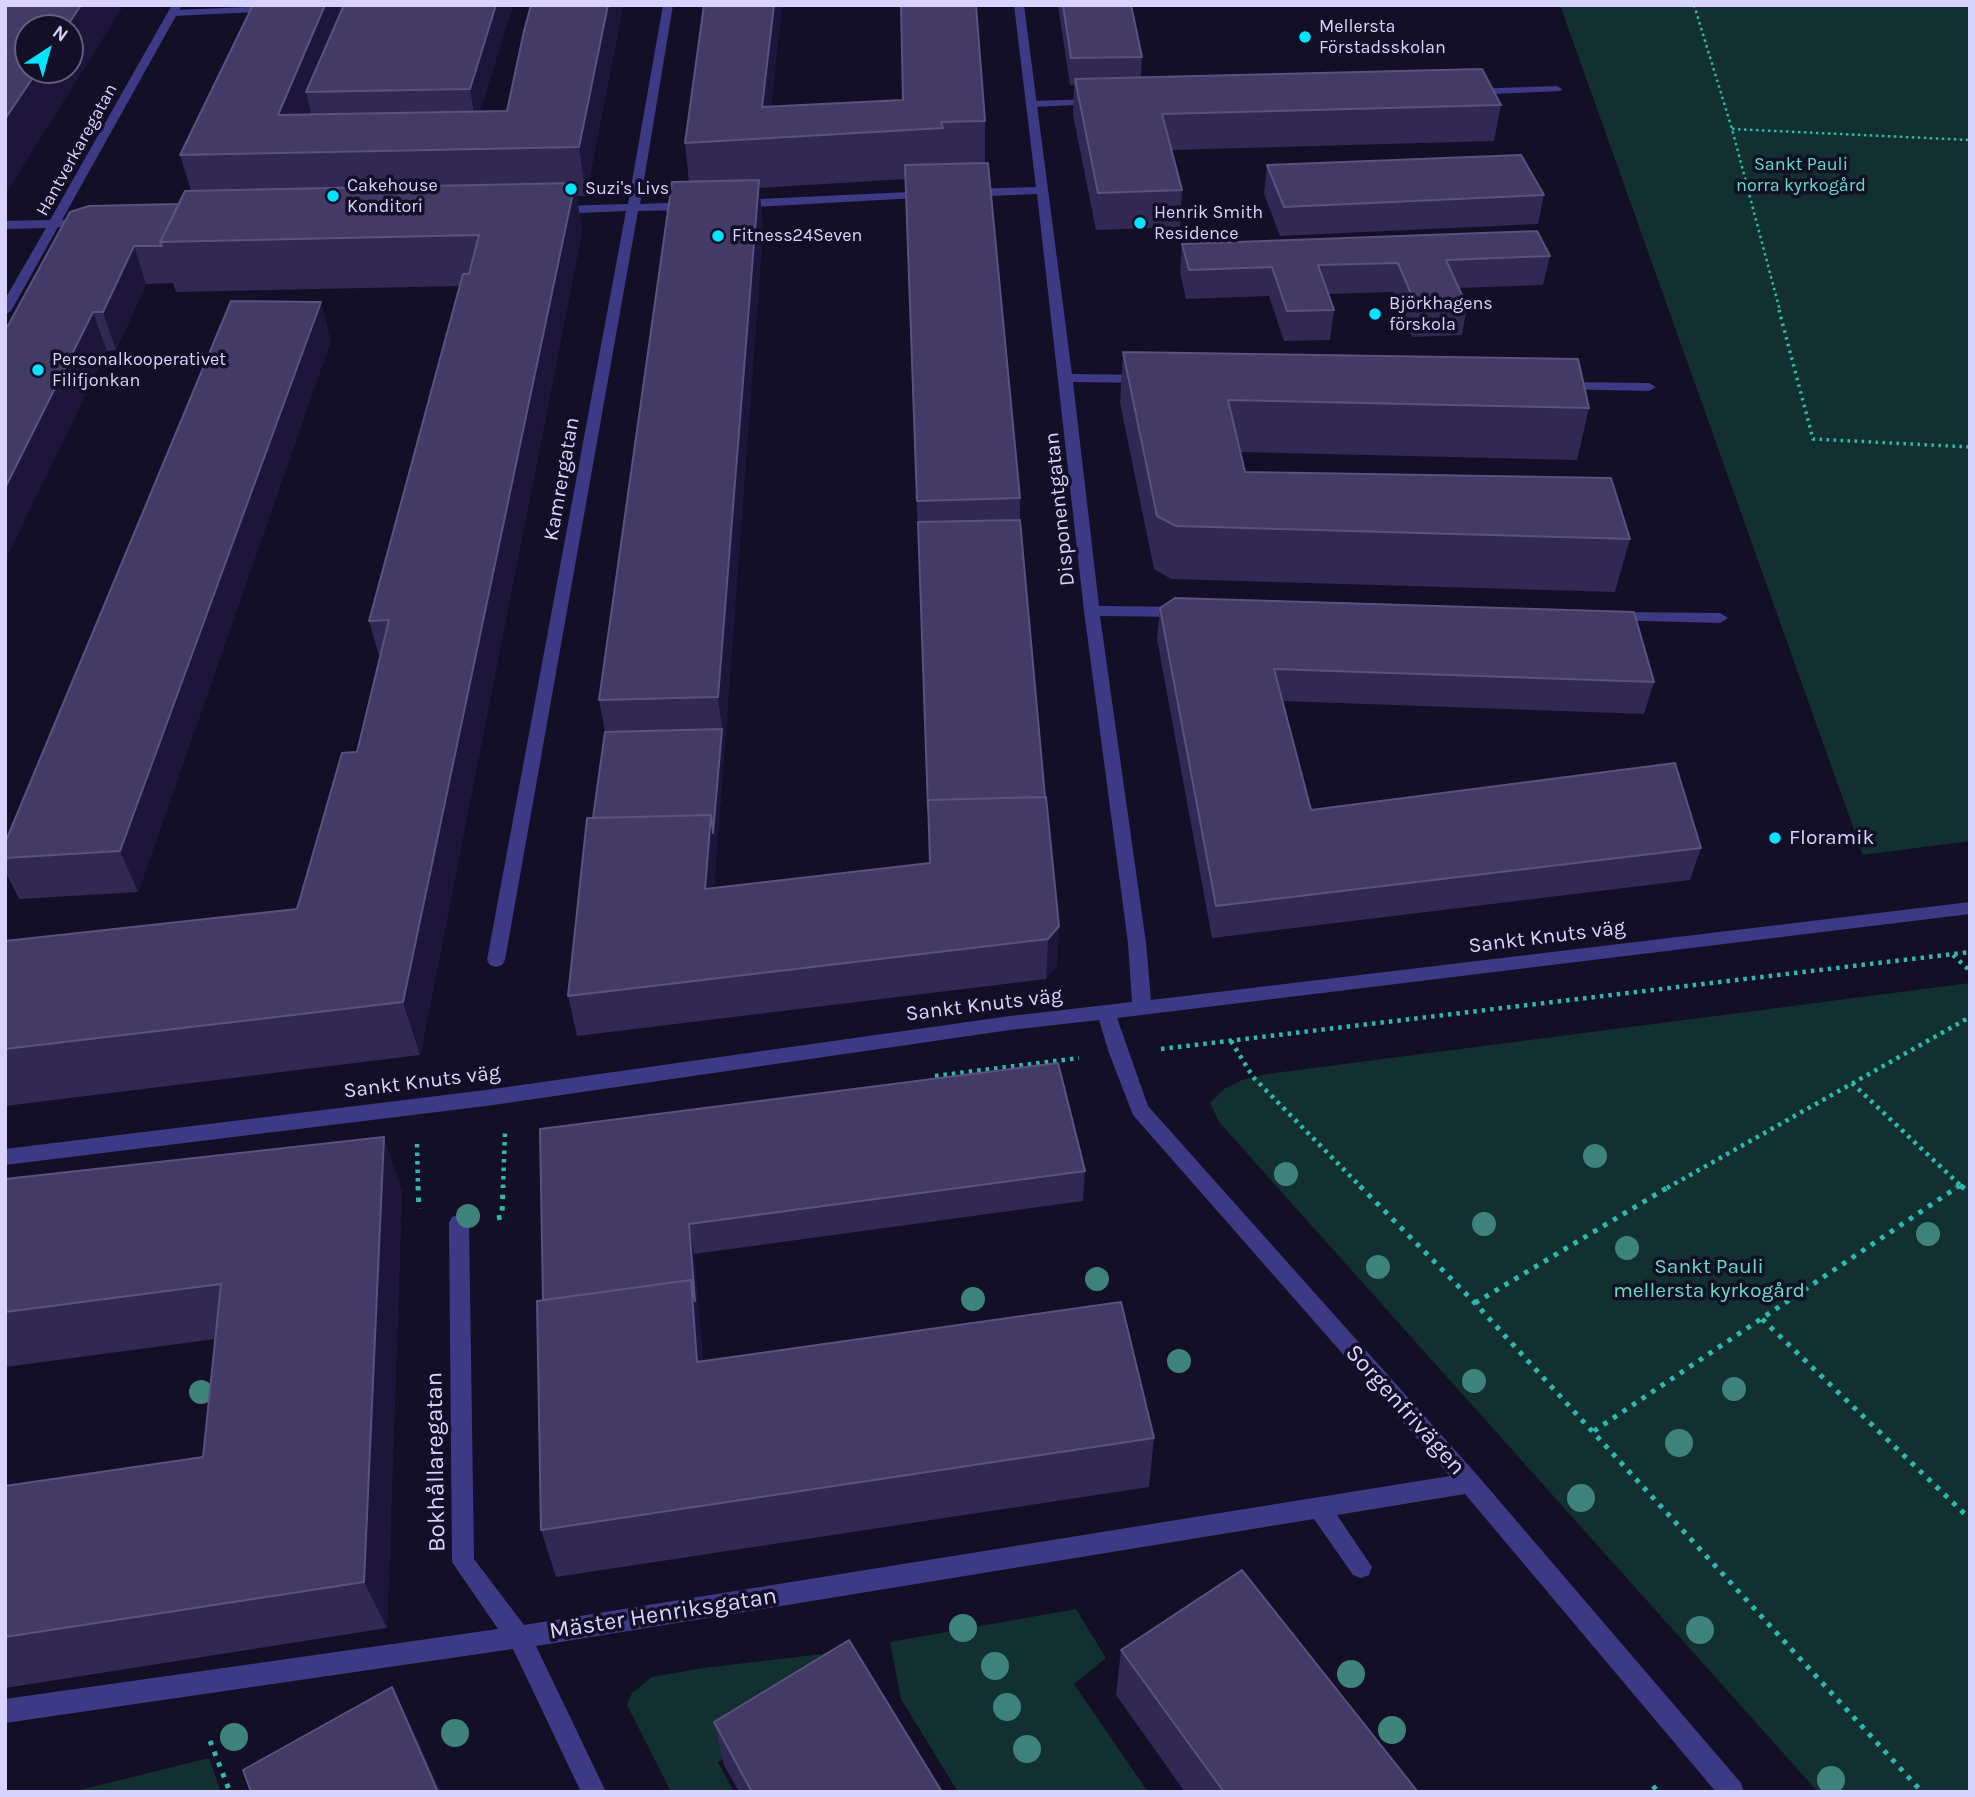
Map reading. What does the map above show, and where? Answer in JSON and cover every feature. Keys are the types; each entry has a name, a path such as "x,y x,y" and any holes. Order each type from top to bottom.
{"street":[{"name":"Kamrergatan","path":"496,960 634,208 668,5"},
{"name":"Disponentgatan","path":"1018,5 1066,378 1092,611 1137,943 1142,1008"},
{"path":"175,9 285,8"},
{"name":"Hantverkaregatan","path":"5,311 175,9"},
{"path":"1460,92 1557,89"},
{"path":"1032,104 1101,102"},
{"path":"960,194 1042,190"},
{"path":"729,204 947,194"},
{"path":"537,211 702,205"},
{"path":"5,225 97,223"},
{"path":"1066,378 1163,379"},
{"path":"1552,386 1649,387"},
{"path":"1092,611 1204,612"},
{"path":"1595,617 1720,618"},
{"name":"Sankt Knuts väg","path":"5,1157 486,1098 1010,1023 1970,908"},
{"name":"Sorgenfrivägen","path":"1107,1013 1118,1053 1140,1110 1470,1483 1732,1792"},
{"name":"Bokhållaregatan","path":"459,1223 463,1562 519,1637 594,1792"},
{"name":"Mäster Henriksgatan","path":"5,1711 519,1637 1320,1510 1470,1483"},
{"path":"1320,1510 1360,1567"}],"path":[{"path":"1694,5 1732,129 1813,439 1970,447"},
{"path":"1732,129 1970,140"},
{"path":"1153,1049 1231,1042 1970,952"},
{"path":"1953,954 1970,971"},
{"path":"1224,999 1231,1042 1253,1077 1475,1303 1922,1792"},
{"path":"1475,1303 1723,1154 1970,1017"},
{"path":"1852,1083 1970,1193"},
{"path":"1594,1431 1960,1185"},
{"path":"1762,1319 1970,1519"},
{"path":"210,1741 230,1792"}],"green space":[{"name":"Sankt Pauli norra kyrkogård","path":"1560,5 1970,5 1970,841 1863,855"},
{"name":"Sankt Pauli mellersta kyrkogård","path":"1970,983 1970,1792 1818,1792 1219,1122 1210,1103 1224,1089 1242,1080 1267,1074"},
{"path":"1076,1609 1106,1658 1074,1684 1148,1792 958,1792 901,1699 890,1642"},
{"path":"856,1650 860,1679 718,1762 734,1792 671,1792 627,1705 632,1693 652,1677 703,1668"},
{"path":"209,1758 221,1792 72,1792"}],"building":[{"path":"5,5 81,5 75,14 14,14 14,84 29,84 5,119"},
{"path":"253,5 325,5 278,115 507,111 531,5 608,5 579,147 180,155"},
{"path":"344,5 496,5 470,89 306,92"},
{"path":"704,5 774,5 762,107 903,100 901,5 976,5 985,121 941,122 943,128 685,143"},
{"path":"1063,5 1131,5 1142,57 1071,58"},
{"path":"1482,69 1501,105 1162,114 1182,190 1098,193 1075,79"},
{"path":"1521,155 1544,195 1284,207 1267,165"},
{"path":"988,163 1020,498 917,501 905,165"},
{"path":"759,180 718,697 599,700 672,182"},
{"path":"575,183 403,1002 5,1049 5,941 297,909 342,753 357,752 389,620 369,621 463,274 469,274 479,235 160,242 185,191"},
{"path":"179,204 160,242 162,246 134,246 103,312 93,312 5,488 5,331 70,212 89,206"},
{"path":"1537,231 1550,256 1446,260 1467,306 1417,308 1398,263 1318,265 1334,310 1287,311 1272,267 1189,270 1182,244"},
{"path":"231,301 321,302 120,851 5,858 5,843"},
{"path":"1123,352 1578,359 1589,408 1228,400 1245,472 1611,478 1630,539 1176,526 1157,516"},
{"path":"1020,520 1045,797 928,800 928,809 918,522"},
{"path":"1175,598 1634,612 1654,682 1274,669 1311,810 1675,763 1701,848 1216,906 1160,608"},
{"path":"722,729 713,833 711,815 593,818 605,732"},
{"path":"1046,797 1059,926 1048,939 568,996 587,818 711,815 705,889 930,863 928,800"},
{"path":"1058,1063 1085,1171 689,1224 695,1301 691,1280 543,1300 540,1129"},
{"path":"384,1137 364,1582 5,1637 5,1486 203,1457 221,1284 5,1312 5,1179"},
{"path":"691,1280 697,1362 1121,1302 1154,1438 541,1530 537,1301"},
{"path":"1242,1570 1418,1792 1224,1792 1121,1650"},
{"path":"849,1640 942,1792 752,1792 714,1722"},
{"path":"392,1687 438,1792 251,1792 243,1770"}],"place":[{"name":"Mellersta Förstadsskolan","path":"1305,37"},
{"name":"Suzi's Livs","path":"571,189"},
{"name":"Cakehouse Konditori","path":"333,196"},
{"name":"Henrik Smith Residence","path":"1140,223"},
{"name":"Fitness24Seven","path":"718,236"},
{"name":"Björkhagens förskola","path":"1375,314"},
{"name":"Personalkooperativet Filifjonkan","path":"38,370"},
{"name":"Floramik","path":"1775,838"}]}
